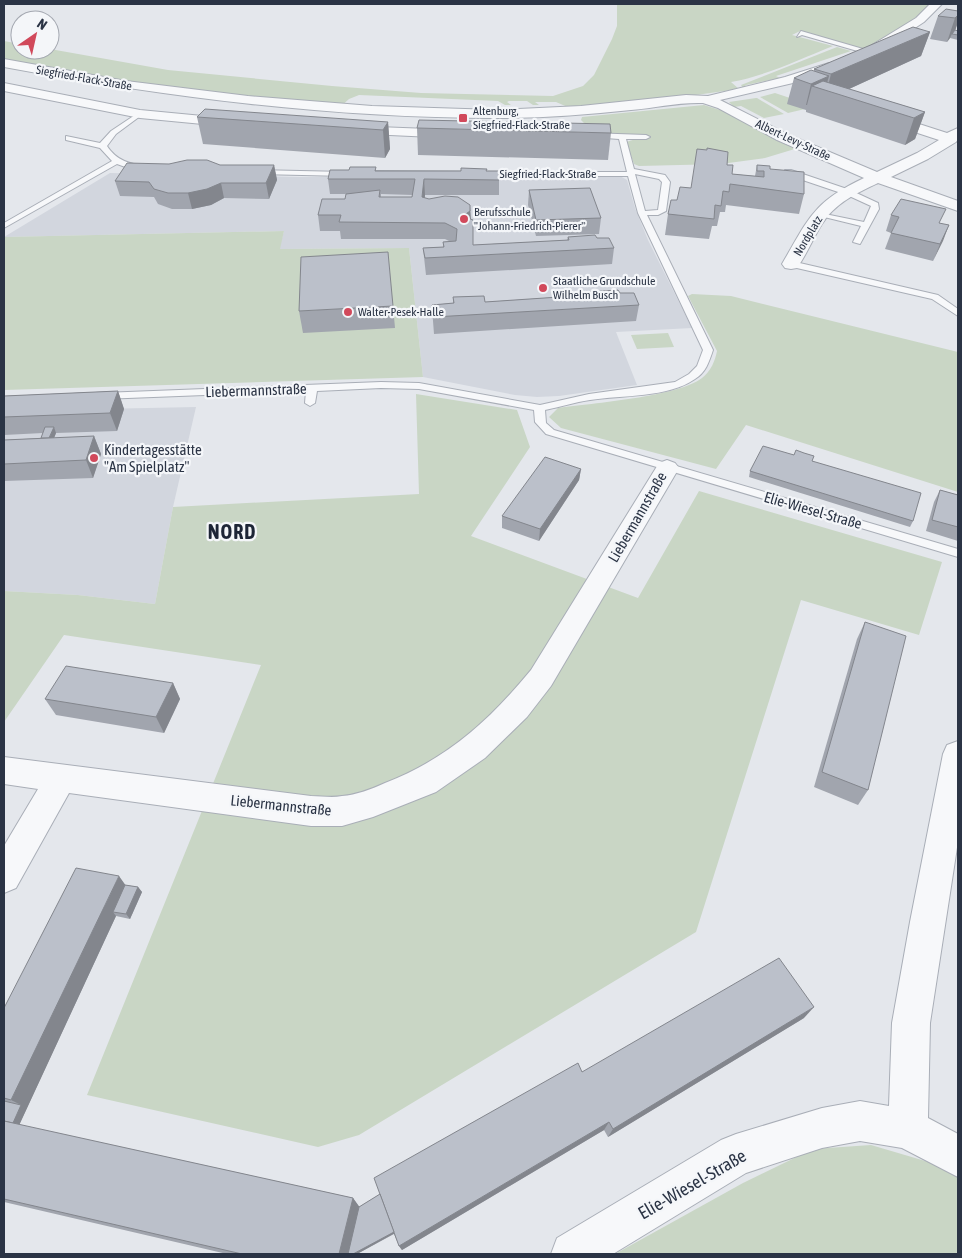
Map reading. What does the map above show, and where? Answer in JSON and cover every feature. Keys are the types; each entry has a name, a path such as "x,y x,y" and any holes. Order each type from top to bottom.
{"street":[{"name":"Siegfried-Flack-Straße","path":"4,63 90,80 242,101 391,112 499,114 571,111 698,99 710,100 717,96 809,74 846,61 890,41 920,20 936,4"},
{"path":"920,20 936,23"},
{"name":"Siegfried-Flack-Straße","path":"4,87 133,113 246,124"},
{"name":"Siegfried-Flack-Straße","path":"133,113 164,91"},
{"name":"Albert-Levy-Straße","path":"710,100 723,104 804,147 876,177 958,206"},
{"path":"571,111 580,130"},
{"path":"870,113 954,136"},
{"path":"336,129 472,134"},
{"path":"876,177 905,165 954,136"},
{"name":"Nordplatz","path":"791,264 820,215 830,204 876,177"},
{"name":"Liebermannstraße","path":"4,771 311,811 342,811 373,803 425,782 474,749 517,708 546,670 667,468"},
{"path":"907,1129 911,1104 907,1065 911,1024 927,917 957,768"},
{"path":"4,878 61,778"},
{"name":"Elie-Wiesel-Straße","path":"573,1254 736,1155 822,1128 860,1121 907,1129 958,1156"}],"lane":[{"path":"799,36 801,33 868,52"},
{"name":"Siegfried-Flack-Straße","path":"103,146 104,142 133,113"},
{"path":"580,130 622,137 646,137"},
{"path":"540,408 589,397 664,388 679,384 693,376 702,367 708,350 642,213 622,137"},
{"path":"69,138 103,146 110,157 118,163 152,170"},
{"path":"4,226 118,163"},
{"path":"779,171 793,173 875,205 875,209 857,242"},
{"path":"252,172 356,174"},
{"name":"Siegfried-Flack-Straße","path":"469,174 630,173 662,177 666,182 662,211 658,213 642,213"},
{"path":"803,186 820,183"},
{"path":"820,215 866,225"},
{"path":"791,264 936,297 958,313"},
{"name":"Liebermannstraße","path":"87,396 419,386 540,408 538,418 541,425 550,432 667,468"},
{"path":"310,403 312,388"},
{"name":"Elie-Wiesel-Straße","path":"667,468 958,553"}],"shaded area":[{"path":"110,173 300,177 620,176 627,180 635,208 648,240 692,328 616,332 637,385 559,396 515,395 423,377 409,248 279,249 284,231 4,237"},
{"name":"Kindertagesstätte \"Am Spielplatz\"","path":"196,407 173,507 155,604 78,595 4,591 4,408"}],"green space":[{"path":"617,4 931,4 908,24 884,37 888,39 863,49 800,31 792,35 833,46 770,71 731,82 739,89 667,99 570,108 556,102 535,102 539,105 533,105 527,101 509,101 507,102 511,105 505,105 498,101 359,95 349,99 339,108 91,80 4,63 4,41 10,42 10,60 60,60 60,51 168,70 332,86 421,93 553,96 583,86 594,75 617,26"},
{"path":"837,47 851,51 776,76 782,79 746,85 743,88 741,85"},
{"path":"775,93 796,100 805,109 788,113 760,97"},
{"path":"757,98 784,114 764,118 741,106 734,107 729,102"},
{"path":"704,105 720,110 724,109 798,148 765,158 721,164 639,166 634,164 626,142 636,139 647,139 646,135 620,135 602,132 587,126 581,120 582,117"},
{"path":"284,231 280,249 409,248 423,377 4,390 4,237"},
{"path":"692,294 731,296 958,352 958,492 746,425 716,469 561,428 549,417 558,408 655,395 690,385 702,378 712,366 717,351 688,296"},
{"path":"668,333 674,347 637,349 631,335"},
{"path":"416,394 517,410 530,447 471,536 638,598 699,491 942,562 919,635 801,600 696,932 359,1135 318,1147 87,1095 261,665 64,635 4,722 4,591 78,595 155,604 173,507 419,494"},
{"path":"871,1145 949,1168 958,1173 958,1254 615,1254 743,1183 813,1149"}],"building":[{"path":"946,9 958,11 958,15 955,18 938,16"},
{"path":"913,27 930,32 831,74 814,69"},
{"path":"955,30 958,31 958,35 952,34"},
{"path":"811,70 829,76 811,84 794,78"},
{"path":"823,81 925,112 914,118 812,86"},
{"path":"205,109 388,122 383,130 197,117"},
{"path":"419,120 610,124 611,133 417,128"},
{"path":"707,148 728,152 727,165 733,165 732,174 764,177 764,171 757,171 757,165 770,166 770,169 804,172 804,194 730,184 729,192 723,191 721,206 715,205 714,219 668,214 671,200 677,200 680,187 691,188 697,149 707,150"},
{"path":"187,160 207,160 220,165 274,165 266,183 221,183 207,189 188,193 168,193 154,189 149,182 115,181 127,163 169,164"},
{"path":"350,167 376,167 375,171 461,171 461,168 499,171 499,180 424,179 422,197 429,199 445,196 458,197 470,205 470,211 463,216 473,220 473,245 569,240 568,237 595,235 597,238 609,238 614,248 425,258 423,248 444,247 443,242 456,241 457,229 445,223 339,222 341,215 318,215 322,199 345,199 346,194 380,190 379,197 412,197 415,179 328,179 330,170 349,170"},
{"path":"590,188 601,218 536,220 529,190"},
{"path":"901,199 946,209 939,223 949,225 940,244 891,233 899,217 891,215"},
{"path":"388,252 393,306 299,311 301,257"},
{"path":"618,290 620,293 634,293 639,305 434,317 432,305 454,303 453,297 484,296 485,302 589,295 588,292"},
{"path":"118,391 110,413 4,417 4,396"},
{"path":"45,427 54,427 49,438 41,438"},
{"path":"94,436 86,460 4,464 4,440"},
{"path":"763,446 794,455 796,450 814,456 812,461 921,493 913,521 750,471"},
{"path":"545,457 581,469 540,529 502,516"},
{"path":"940,490 958,495 958,527 932,520"},
{"path":"865,622 906,636 868,790 822,772"},
{"path":"66,666 173,683 156,717 45,699"},
{"path":"76,868 119,876 11,1100 4,1098 4,1008"},
{"path":"125,885 138,887 126,914 113,912"},
{"path":"779,958 814,1007 613,1129 609,1122 399,1246 374,1178 578,1063 582,1072"},
{"path":"4,1101 21,1105 13,1123 4,1121"},
{"path":"4,1121 353,1198 339,1254 242,1254 4,1199"},
{"path":"380,1194 394,1232 353,1254 348,1254 359,1207"}],"place":[{"name":"Altenburg, Siegfried-Flack-Straße","path":"463,118"},
{"name":"Berufsschule \"Johann-Friedrich-Pierer\"","path":"464,219"},
{"name":"Staatliche Grundschule Wilhelm Busch","path":"543,288"},
{"name":"Walter-Pesek-Halle","path":"348,312"},
{"name":"Kindertagesstätte \"Am Spielplatz\"","path":"94,458"}],"district":[{"name":"NORD","path":"232,531"}]}
